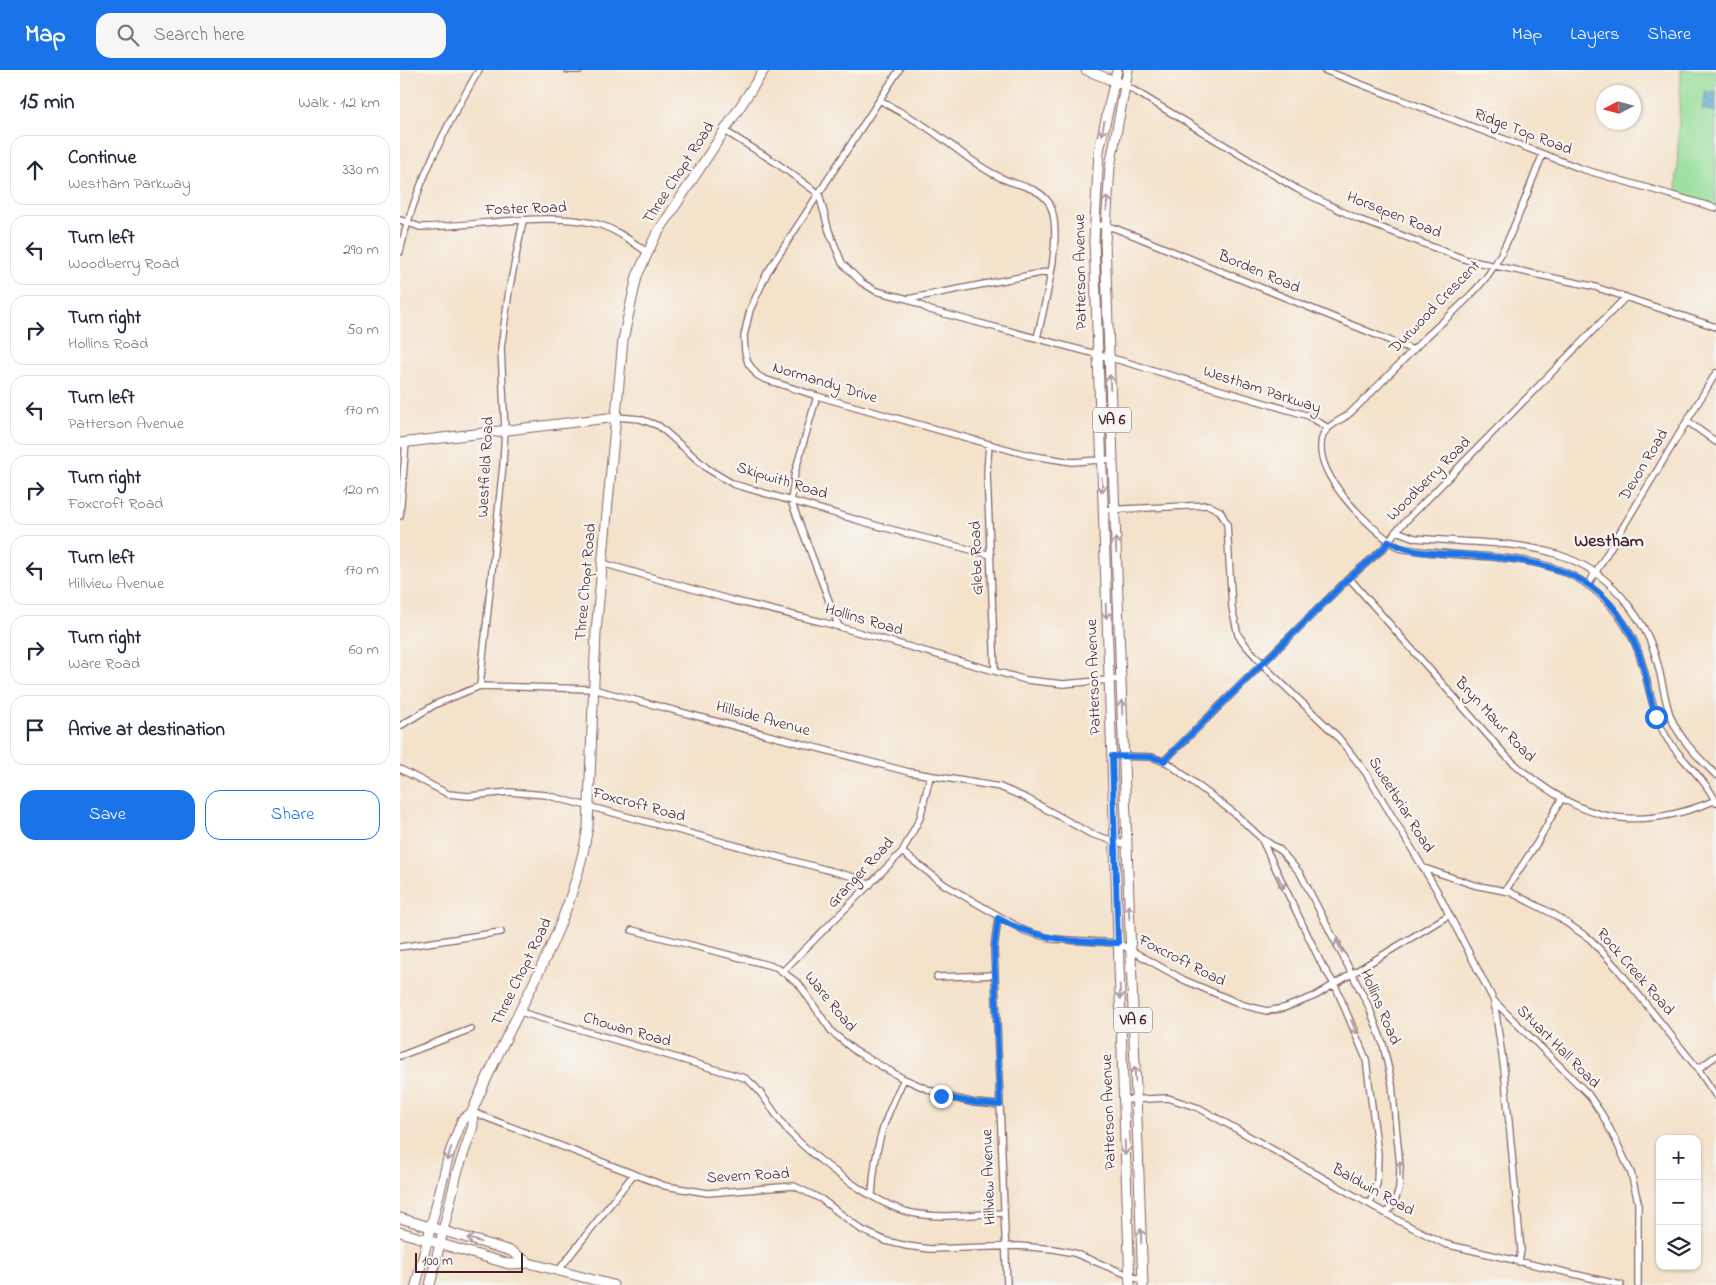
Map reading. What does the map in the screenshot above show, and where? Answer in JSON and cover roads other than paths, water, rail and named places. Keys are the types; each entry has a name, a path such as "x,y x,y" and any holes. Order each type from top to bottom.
{"main road":[{"name":"Three Chopt Road","path":"416,1285 453,1144 462,1120 472,1112 553,943 571,898 584,851 589,805 593,689 602,564 627,314 637,276 663,224 764,70"},
{"name":"Horsepen Road","path":"1086,70 1125,85"},
{"name":"Patterson Avenue","path":"1117,70 1100,151 1094,224 1130,1281"},
{"name":"Patterson Avenue","path":"1128,70 1110,167 1106,226 1109,358 1143,1283"},
{"name":"Skipwith Road","path":"403,442 617,418"},
{"name":"Three Chopt Road","path":"430,1285 458,1173 473,1126 472,1112"},
{"path":"400,1218 511,1251 529,1263"},
{"path":"400,1232 509,1264 529,1263 613,1285"}],"street":[{"path":"400,252 408,223 439,144 479,70"},
{"path":"568,70 580,70"},
{"name":"Normandy Drive","path":"899,70 757,292 746,322 744,342 746,358 757,375 817,396 989,444 1053,460 1101,461 1113,459"},
{"name":"Ridge Top Road","path":"1324,70 1582,169 1716,208"},
{"name":"Horsepen Road","path":"1125,85 1269,173 1327,204 1458,257 1559,279 1626,297 1716,327"},
{"path":"880,100 925,125 999,177 1034,190 1050,204 1054,231 1051,272 1037,338"},
{"path":"724,130 775,162 819,194 837,255 846,268 861,282 876,291 908,299 1051,272"},
{"name":"Durwood Crescent","path":"1328,428 1348,414 1474,291 1501,252 1543,154"},
{"name":"Foster Road","path":"400,220 420,226 447,227 560,219 598,224 609,228 648,252"},
{"name":"Westfield Road","path":"480,686 505,430 501,348 509,291 523,221"},
{"name":"Borden Road","path":"1094,224 1106,226 1187,257 1413,350"},
{"name":"Woodberry Road","path":"1164,761 1349,578 1383,549 1396,531 1626,297"},
{"name":"Westham Parkway","path":"908,299 930,310 1109,358 1309,416 1328,428 1324,433 1323,461 1333,482 1355,509 1399,548 1421,552 1510,558 1544,564 1572,574 1603,597 1624,623 1639,653 1651,702 1663,731 1716,801"},
{"name":"Devon Road","path":"1588,585 1716,373"},
{"path":"817,396 795,472 791,501 839,627"},
{"name":"Skipwith Road","path":"617,418 640,419 659,426 697,460 733,484 990,555"},
{"path":"1687,421 1716,442"},
{"path":"400,516 403,442"},
{"name":"Glebe Road","path":"989,444 987,473 995,672"},
{"name":"Sweetbriar Road","path":"1103,510 1208,505 1220,511 1227,524 1235,623 1238,634 1262,664 1352,754 1390,810 1424,868 1494,1001 1500,1034 1514,1164 1521,1250 1519,1262"},
{"path":"1396,531 1415,538 1540,549 1567,557 1596,572 1615,587 1637,617 1653,648 1670,715 1677,729 1691,748 1716,774"},
{"name":"Hollins Road","path":"602,564 731,600 839,627 1026,680 1052,684 1121,679"},
{"name":"Bryn Mawr Road","path":"1349,578 1508,757 1528,775 1562,798 1599,814 1629,820 1667,817 1716,801"},
{"name":"Hillside Avenue","path":"400,726 436,704 480,686 593,689 930,777 983,783 1008,790 1091,834 1114,842 1127,844"},
{"name":"Hollins Road","path":"1112,756 1152,757 1164,761 1234,813 1260,838 1280,850 1294,864 1352,974 1375,1022 1383,1044 1392,1084 1400,1174 1396,1199 1386,1213"},
{"name":"Foxcroft Road","path":"400,769 448,794 469,796 528,792 589,805 854,877 870,885"},
{"name":"Granger Road","path":"783,971 902,852 920,818 930,777"},
{"path":"1505,891 1537,843 1562,798"},
{"name":"Hollins Road","path":"1260,838 1322,964 1335,985 1362,1045 1370,1077 1378,1171 1374,1196 1370,1203"},
{"name":"Foxcroft Road","path":"902,852 945,886 998,918 1024,931 1052,939 1118,943 1202,988 1243,1005 1267,1011 1284,1008 1300,1002 1335,985 1449,915"},
{"name":"Rock Creek Road","path":"1424,868 1474,885 1505,891 1555,915 1590,938 1617,968 1698,1068 1716,1096"},
{"name":"Hillview Avenue","path":"998,918 994,949 1007,1285"},
{"name":"Ware Road","path":"632,930 768,964 783,971 799,984 826,1024 842,1042 904,1079 956,1100 1000,1105"},
{"path":"400,947 501,932"},
{"path":"937,977 995,975"},
{"name":"Stuart Hall Road","path":"1494,1001 1573,1077 1604,1116 1631,1173 1636,1190 1638,1210 1638,1285"},
{"name":"Chowan Road","path":"520,1012 726,1072 750,1081 779,1120 802,1144 830,1167 893,1208 920,1214 1004,1213"},
{"path":"400,1056 471,1030"},
{"path":"1698,1068 1716,1056"},
{"path":"872,1195 875,1153 880,1130 904,1079"},
{"name":"Baldwin Road","path":"1124,1100 1168,1098 1198,1108 1445,1244 1621,1285"},
{"name":"Severn Road","path":"472,1112 665,1186 693,1192 726,1192 794,1186 821,1199 862,1230 886,1241 919,1248 1039,1246 1068,1252 1130,1281 1143,1283"},
{"path":"558,1270 633,1175"}],"water":[{"path":"1706,91 1716,93 1716,112 1702,109"}],"district":[{"name":"Westham","path":"1609,542"}]}
